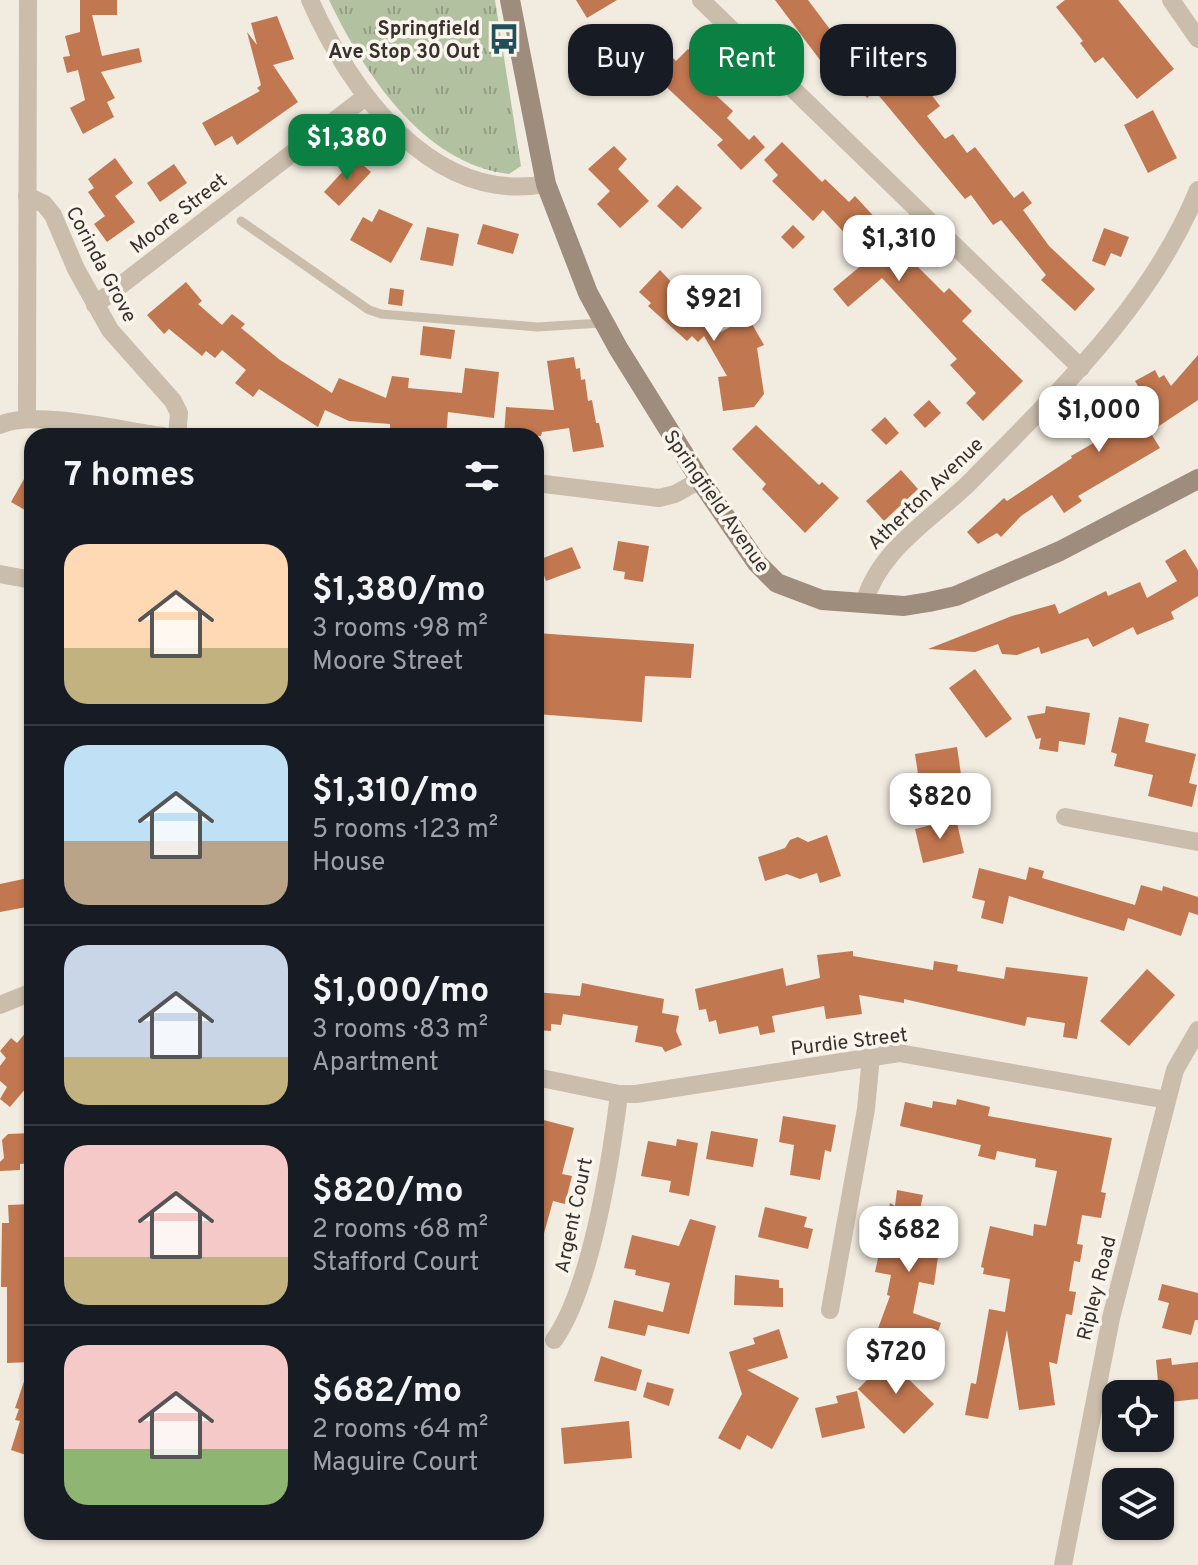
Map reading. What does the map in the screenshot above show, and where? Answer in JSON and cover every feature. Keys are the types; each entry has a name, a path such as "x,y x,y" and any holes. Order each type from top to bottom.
{"street":[{"path":"27,418 28,0"},
{"path":"310,0 364,98 400,135 453,169 499,187 513,189 546,184"},
{"name":"Springfield Avenue","path":"510,0 546,184 602,323 700,480 757,563 777,583 822,600 864,604 904,606 956,596 1060,551 1198,479"},
{"path":"701,0 1081,368"},
{"path":"1171,0 1198,39"},
{"name":"Moore Street","path":"95,305 364,98"},
{"name":"Atherton Avenue","path":"864,604 869,583 886,558 966,485 1111,334 1172,244 1198,190"},
{"name":"Corinda Grove","path":"27,196 44,204 53,215 95,305 123,348 177,407 177,428"},
{"path":"0,425 27,418 103,428"},
{"path":"544,484 659,498 675,494 700,480"},
{"path":"0,574 24,578"},
{"path":"1065,817 1198,842"},
{"path":"0,1005 24,995"},
{"name":"Ripley Road","path":"1063,1565 1107,1334 1175,1070 1198,1030"},
{"name":"Purdie Street","path":"544,1079 619,1094 653,1093 871,1056 922,1055 1167,1100"},
{"path":"830,1310 866,1109 871,1056"},
{"name":"Argent Court","path":"554,1340 578,1297 614,1134 619,1094"}],"lane":[{"path":"241,221 369,310 381,314 537,327 602,323"}],"green space":[{"path":"329,0 495,0 521,166 509,174 478,167 449,153 423,133 378,84"}],"building":[{"path":"80,0 117,0 117,15 92,15 102,56 139,48 142,62 101,72 115,98 107,102 114,117 83,134 70,108 85,100 78,70 67,73 63,57 70,56 65,36 80,32"},
{"path":"576,0 617,0 587,18"},
{"path":"775,0 808,0 826,24 820,24 820,60 804,39 804,24 793,24"},
{"path":"1065,0 1118,0 1174,69 1137,99 1103,57 1095,63 1080,43 1083,41 1056,7"},
{"path":"277,16 294,59 273,65 298,102 237,145 232,136 215,146 202,123 260,91 247,32 257,45 251,23"},
{"path":"688,49 689,96 717,96 733,111 727,118 749,140 754,135 765,147 741,170 717,145 723,140 673,93 673,58 676,61"},
{"path":"879,96 932,96 940,106 927,116 945,139 953,134 967,153 975,147 1014,198 1023,191 1032,203 1023,210 1049,246 1095,289 1075,311 1041,280 1046,275 1001,220 993,225 971,195 965,199"},
{"path":"1153,110 1177,158 1148,173 1124,125"},
{"path":"782,142 822,182 825,179 849,202 855,196 879,222 868,232 902,272 913,262 944,293 949,288 972,311 962,321 1023,381 983,421 966,403 976,393 950,365 957,359 882,278 848,307 833,289 869,259 823,210 813,221 772,181 778,175 764,160"},
{"path":"614,146 627,159 618,169 649,201 620,228 597,204 610,191 588,169"},
{"path":"115,158 133,183 115,196 135,222 107,242 94,224 105,216 88,192 94,188 88,179"},
{"path":"355,158 371,172 339,206 324,192"},
{"path":"174,164 187,183 160,202 147,183"},
{"path":"677,185 702,208 682,229 657,206"},
{"path":"379,209 413,224 391,263 350,240 363,217 372,222"},
{"path":"483,224 519,234 513,254 477,244"},
{"path":"793,225 805,237 793,249 781,237"},
{"path":"427,227 459,234 453,266 420,260"},
{"path":"1104,228 1129,237 1121,257 1111,253 1105,266 1092,261"},
{"path":"660,270 719,333 748,317 764,345 757,348 764,394 754,407 723,411 718,377 727,376 704,336 698,342 692,336 687,341 648,306 651,303 639,292"},
{"path":"186,282 202,301 198,304 222,325 232,314 245,324 241,328 280,360 332,393 339,378 386,398 392,376 409,378 408,388 462,393 465,368 499,372 494,418 448,412 447,428 390,428 390,424 349,421 325,410 318,427 259,389 253,397 235,383 246,370 222,350 215,358 206,351 202,356 169,329 164,334 147,315"},
{"path":"390,288 404,290 402,306 388,304"},
{"path":"423,326 455,330 451,359 420,355"},
{"path":"1198,355 1198,400 1150,432 1160,448 1078,496 1082,501 1064,513 1052,495 1021,516 1001,537 997,533 978,544 967,532 1004,498 1007,501 1071,456 1128,423 1126,418 1149,404 1135,381 1155,370 1159,378 1164,375 1171,386"},
{"path":"574,357 576,369 580,368 581,380 585,379 588,401 592,400 604,447 573,452 569,428 544,432 544,428 504,428 506,407 554,410 547,361"},
{"path":"929,400 941,413 925,428 913,415"},
{"path":"885,417 899,433 886,445 871,430"},
{"path":"756,425 819,485 822,482 839,498 805,533 762,489 766,484 732,449"},
{"path":"901,470 918,489 884,521 866,501"},
{"path":"24,479 24,509 11,502"},
{"path":"618,541 649,546 643,582 624,579 625,572 613,570"},
{"path":"572,547 581,568 546,581 544,558"},
{"path":"1185,549 1198,570 1198,596 1171,612 1174,619 1137,635 1133,627 1093,647 1088,638 1041,654 1039,647 1017,655 1002,654 998,644 975,652 928,649 1012,616 1055,604 1059,614 1106,591 1108,596 1140,582 1147,598 1177,581 1165,561"},
{"path":"544,634 694,644 691,678 645,676 642,722 544,715"},
{"path":"975,669 1012,719 986,738 949,688"},
{"path":"1046,706 1090,713 1085,745 1059,741 1058,752 1039,749 1041,738 1036,739 1027,716 1045,713"},
{"path":"1119,717 1149,724 1145,742 1196,754 1189,783 1197,785 1192,807 1148,796 1153,775 1114,766 1117,754 1111,752"},
{"path":"957,747 962,781 920,787 915,754"},
{"path":"956,819 964,853 923,863 915,829"},
{"path":"827,835 841,876 820,883 817,873 800,879 787,874 765,881 758,857 785,848 790,840 798,837 808,842"},
{"path":"1029,867 1044,871 1042,878 1135,905 1141,885 1162,891 1163,886 1198,897 1198,915 1189,912 1181,936 1128,918 1124,931 1009,896 1003,924 981,918 985,901 972,898 979,868 1026,880"},
{"path":"24,879 24,908 0,912 0,884"},
{"path":"853,951 853,956 933,970 934,961 958,965 957,971 1004,979 1006,967 1088,977 1077,1039 1063,1037 1065,1023 1027,1017 1025,1026 904,999 904,1003 859,995 862,1014 826,1019 824,1006 772,1016 775,1032 760,1035 758,1026 719,1034 716,1020 709,1022 706,1009 699,1010 695,989 783,968 786,986 820,978 817,955"},
{"path":"1147,969 1175,995 1129,1046 1100,1021"},
{"path":"582,983 664,999 662,1013 679,1016 676,1031 682,1045 665,1052 662,1047 635,1042 638,1026 563,1014 561,1025 551,1024 551,1031 544,1031 544,993 580,996"},
{"path":"24,1035 24,1090 10,1107 0,1099 7,1087 0,1081 0,1066 6,1058 0,1051 11,1038 17,1043"},
{"path":"957,1099 990,1107 988,1116 1112,1138 1101,1192 1106,1193 1101,1218 1082,1215 1077,1244 1083,1245 1080,1262 1074,1261 1069,1291 1076,1292 1072,1315 1066,1314 1057,1364 1049,1362 1055,1405 1019,1410 1007,1330 988,1419 965,1415 971,1383 976,1384 989,1309 1005,1312 1010,1279 983,1274 984,1268 981,1267 990,1226 1033,1236 1034,1224 1046,1226 1057,1171 1035,1167 1036,1159 997,1151 995,1160 978,1156 981,1145 900,1126 905,1102 932,1108 933,1101 956,1105"},
{"path":"783,1116 836,1125 831,1152 825,1150 820,1180 790,1175 794,1145 779,1142"},
{"path":"544,1120 574,1128 562,1174 572,1176 565,1204 553,1201 544,1233"},
{"path":"711,1131 758,1139 753,1167 706,1159"},
{"path":"24,1133 24,1164 20,1164 20,1170 0,1171 0,1162 4,1158 2,1140 8,1134"},
{"path":"677,1139 698,1143 689,1196 669,1192 671,1181 641,1176 648,1141 676,1146"},
{"path":"897,1190 923,1195 920,1210 944,1214 934,1285 919,1282 913,1313 941,1323 927,1361 873,1342 890,1296 887,1295 891,1275 875,1272 890,1203 895,1206"},
{"path":"24,1204 24,1362 7,1363 7,1287 1,1287 2,1223 9,1223 8,1205"},
{"path":"765,1207 807,1217 804,1227 813,1229 808,1249 758,1237"},
{"path":"690,1219 716,1226 689,1334 648,1325 645,1336 608,1328 614,1300 663,1312 670,1283 635,1275 636,1270 624,1268 632,1235 679,1246"},
{"path":"735,1275 779,1280 779,1288 783,1288 783,1307 734,1305"},
{"path":"1162,1284 1198,1293 1198,1320 1195,1320 1191,1335 1162,1328 1169,1303 1158,1300"},
{"path":"779,1329 788,1358 747,1370 799,1398 772,1449 747,1435 740,1450 718,1438 742,1394 729,1352 755,1344 753,1338"},
{"path":"601,1356 642,1370 636,1391 594,1381"},
{"path":"1171,1358 1172,1365 1198,1362 1198,1399 1174,1402 1174,1380 1158,1380 1156,1360"},
{"path":"888,1359 934,1404 904,1434 858,1389"},
{"path":"24,1382 24,1454 11,1450 20,1421 15,1420 19,1409 15,1408"},
{"path":"647,1382 674,1389 669,1406 643,1397"},
{"path":"857,1391 865,1428 822,1438 815,1408 838,1403 836,1396"},
{"path":"629,1421 632,1458 564,1464 561,1428"}],"place":[{"name":"Springfield Ave Stop 30 Out","path":"504,39"}]}
